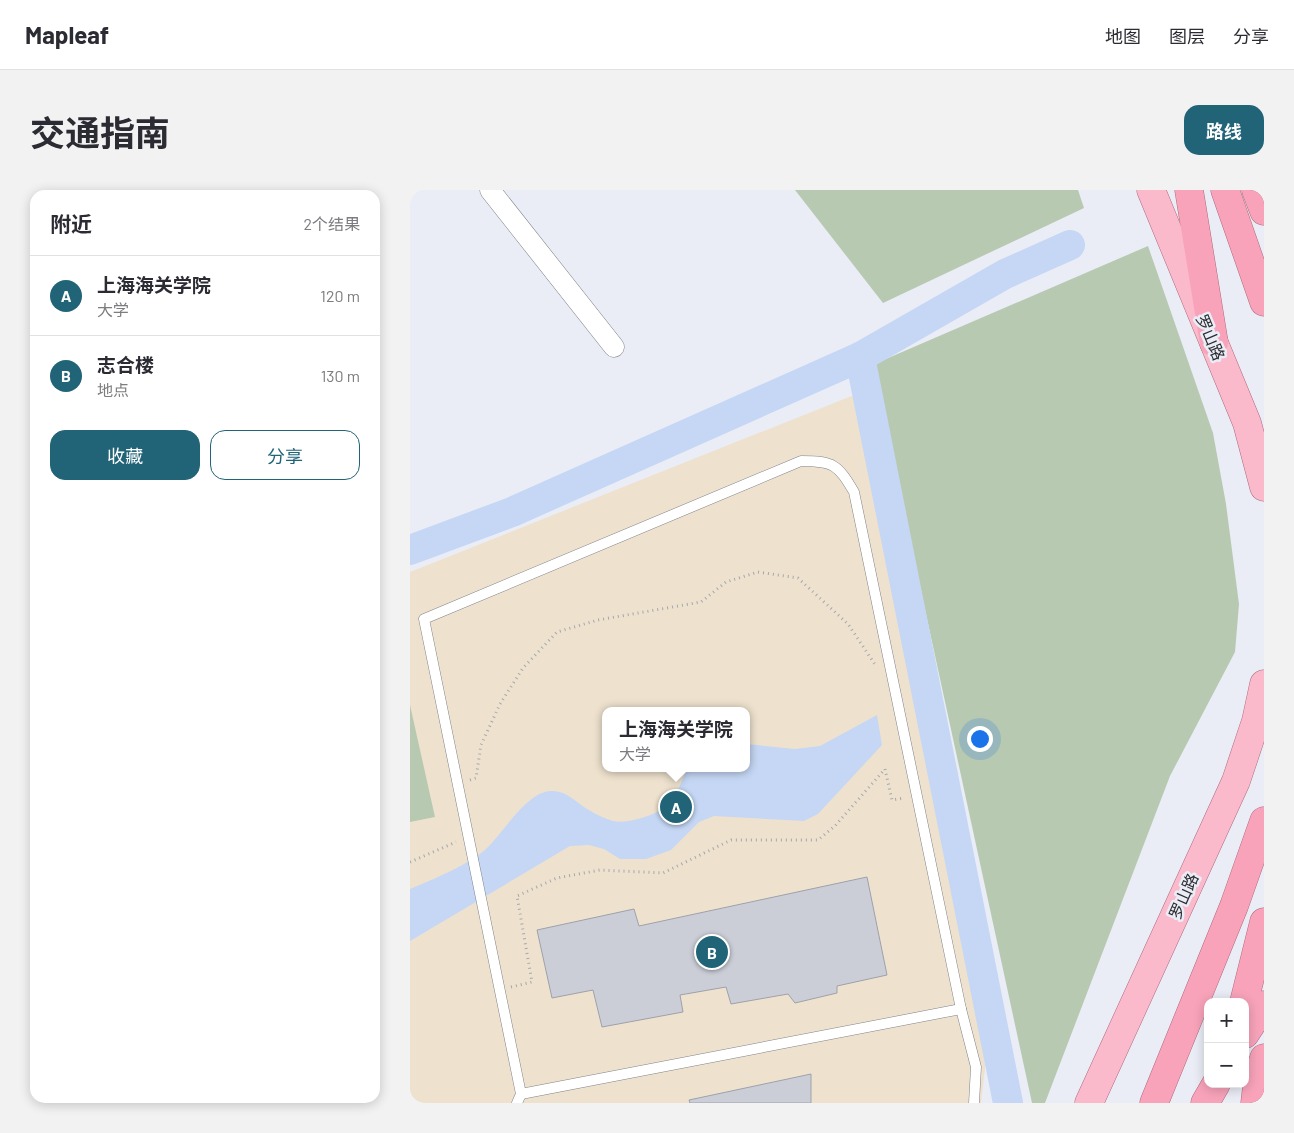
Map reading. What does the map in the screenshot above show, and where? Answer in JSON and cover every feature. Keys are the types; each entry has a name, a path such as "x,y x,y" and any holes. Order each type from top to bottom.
{"highway":[{"path":"1189,190 1214,343"},
{"path":"1225,190 1264,302"},
{"path":"1256,190 1264,211"},
{"path":"1154,1103 1234,906 1264,821"},
{"path":"1245,998 1264,922"},
{"path":"1249,1028 1264,1005"},
{"path":"1255,1103 1258,1077 1264,1058"},
{"path":"1205,1103 1214,1088"},
{"path":"1223,1103 1225,1088"}],"main road":[{"name":"罗山路","path":"1152,190 1247,423 1264,486"},
{"name":"罗山路","path":"1089,1103 1236,781 1256,721 1264,684"}],"street":[{"path":"490,190 614,347"}],"lane":[{"path":"961,1009 519,1099 500,990 424,619 802,461 820,461 841,470 854,492 961,1009 976,1067 974,1103"}],"path":[{"path":"458,784 476,778 481,745 500,704 523,668 557,632 598,620 701,602 726,582 758,572 798,578 848,624 873,662 895,689"},
{"path":"500,990 532,982 517,896 557,878 600,870 663,873 731,840 818,840 835,826 885,769 892,800 916,795"},
{"path":"410,862 468,837"}],"shaded area":[{"path":"859,393 988,1043 981,1103 410,1103 410,572"}],"green space":[{"path":"795,190 1078,190 1084,208 883,303"},
{"path":"1148,246 1213,433 1226,504 1239,604 1235,652 1170,776 1045,1103 1032,1103 872,365"},
{"path":"410,705 435,817 410,822"}],"water":[{"path":"877,715 882,745 818,814 804,821 714,816 699,822 671,850 646,859 620,859 604,849 589,845 570,846 410,941 410,889 450,871 480,854 534,797 552,791 563,793 604,818 620,822 635,820 651,815 665,807 678,790 685,772 750,772 750,744 795,749 820,746"}],"building":[{"path":"867,877 887,975 837,986 837,993 795,1003 788,994 731,1004 726,987 680,995 683,1012 602,1027 593,990 552,998 537,930 634,909 639,926"},
{"path":"811,1074 811,1103 690,1103 689,1100"}],"waterway":[{"path":"410,550 512,512 860,357 1005,274 1070,245"},
{"path":"860,357 1008,1103"}],"place":[{"name":"上海海关学院","path":"676,807"},
{"name":"志合楼","path":"712,952"}]}
